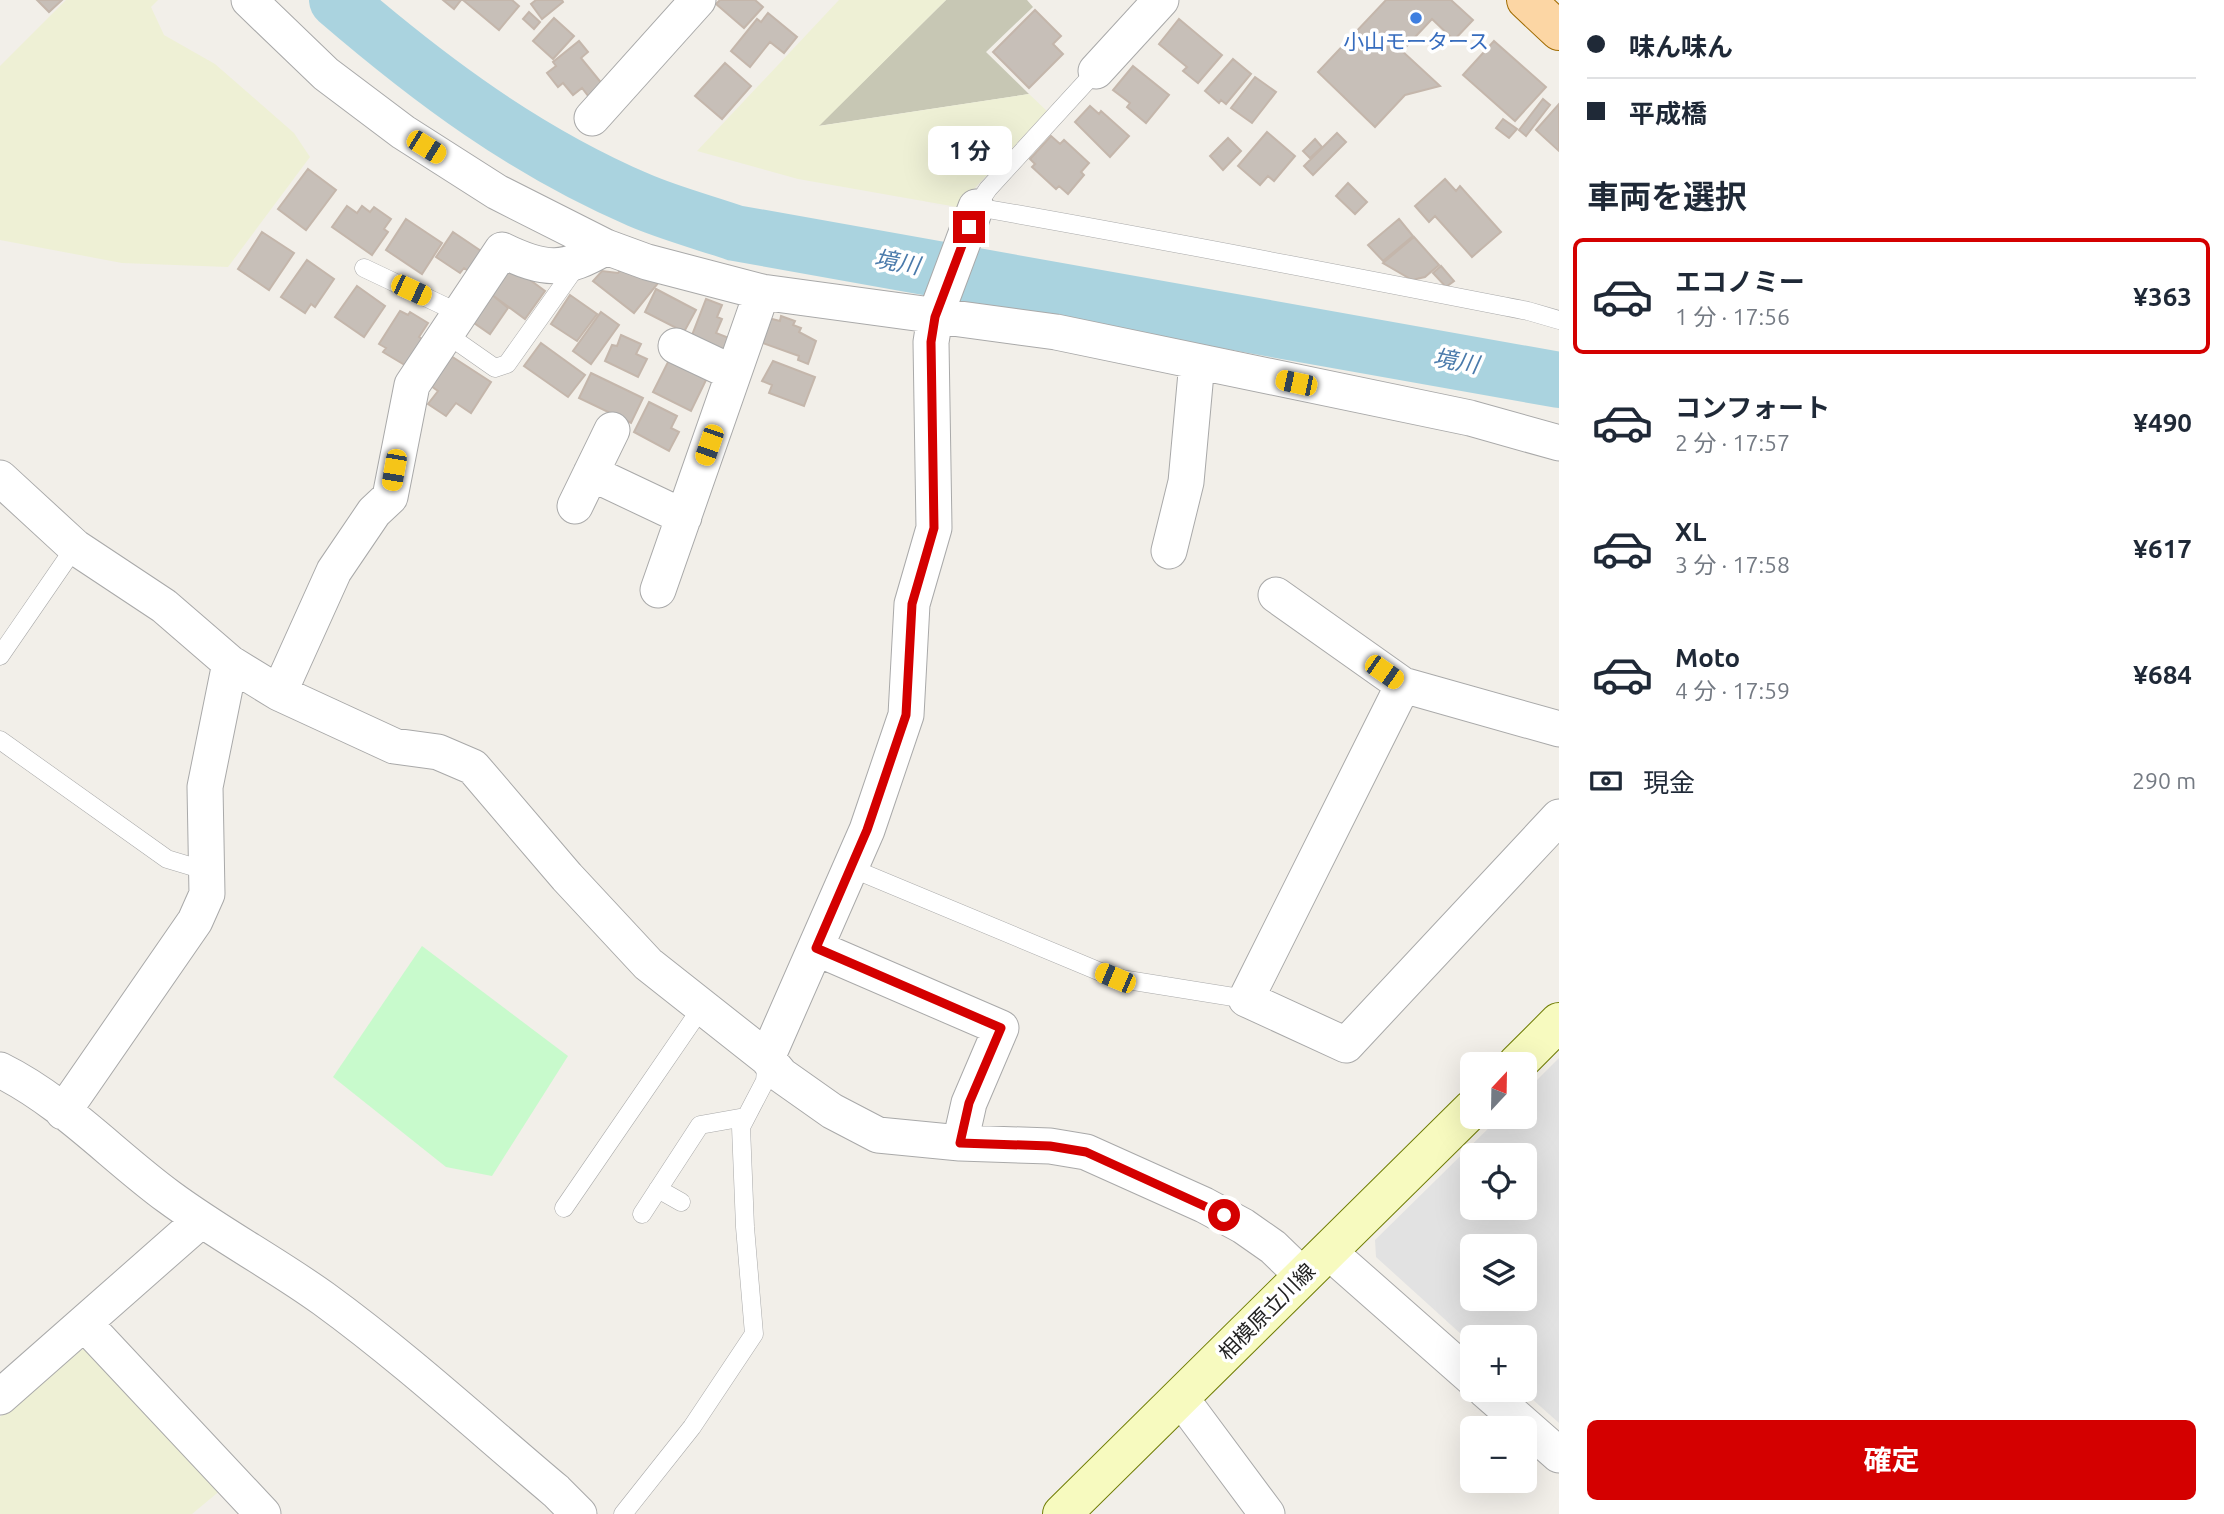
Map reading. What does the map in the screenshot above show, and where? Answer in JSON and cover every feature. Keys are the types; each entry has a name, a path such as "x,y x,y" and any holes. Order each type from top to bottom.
{"main road":[{"path":"1526,0 1559,31"},
{"path":"1529,1052 1559,1023"},
{"name":"相模原立川線","path":"1062,1514 1460,1121"}],"street":[{"path":"249,0 326,74 403,132 592,256"},
{"path":"593,118 698,0"},
{"path":"1096,71 1161,0"},
{"path":"767,1058 851,868 906,715 912,604 934,528 931,342 937,312 972,217"},
{"path":"279,693 334,571 374,512 390,497 412,385 502,250 533,265 592,256 762,292 937,312 1056,332 1470,418 1559,443"},
{"path":"658,590 762,292"},
{"path":"676,346 733,373"},
{"path":"1169,551 1186,482 1197,362"},
{"path":"575,506 612,430"},
{"path":"592,472 684,517"},
{"path":"0,478 75,547 164,606 230,663 279,693 394,746 438,752 473,767 567,877 648,964 767,1058 781,1075 859,1128 896,1138 1050,1146 1086,1152 1204,1205 1243,1226 1273,1247 1316,1264 1460,1369"},
{"path":"1276,595 1403,685 1559,729"},
{"path":"63,1112 194,921 208,894 205,787 230,663"},
{"path":"1403,685 1246,999 1346,1045 1559,817"},
{"path":"816,948 1001,1028 969,1103 960,1143"},
{"path":"0,1070 18,1079 63,1112 129,1167 201,1220 324,1299 535,1474 579,1514"},
{"path":"4,1385 84,1323 201,1220"},
{"path":"84,1323 263,1514"},
{"path":"1180,1397 1267,1514"},
{"path":"1499,1402 1559,1455"}],"lane":[{"path":"1096,71 988,189 972,217 1196,246 1266,262 1528,311 1559,320"},
{"path":"364,268 452,323 495,368 507,364 592,256"},
{"path":"0,656 75,547"},
{"path":"0,740 167,859 207,871"},
{"path":"851,868 1115,978 1246,999"},
{"path":"564,1208 702,1007"},
{"path":"623,1514 692,1427 754,1334 745,1227 741,1127 765,1081 767,1058"},
{"path":"642,1214 700,1125 745,1117"},
{"path":"658,1189 681,1202"}],"shaded area":[{"path":"66,0 158,0 151,7 164,35 215,64 294,133 310,157 228,267 122,263 0,240 0,66"},
{"path":"839,0 946,0 819,126 1029,94 1047,111 957,207 798,179 697,151"},
{"path":"946,0 1027,0 1033,7 986,52 1029,94 818,126"},
{"path":"1559,1058 1559,1423 1535,1402 1537,1325 1460,1325 1460,1333 1376,1257 1375,1240 1460,1156 1460,1220 1537,1220 1537,1143 1474,1143 1488,1129 1537,1129 1537,1080"},
{"path":"77,1349 89,1350 222,1489 192,1514 0,1514 0,1417"}],"green space":[{"path":"422,946 568,1056 492,1176 446,1167 333,1077"}],"building":[{"path":"37,0 62,0 49,12"},
{"path":"443,0 461,0 454,9"},
{"path":"463,0 512,0 519,6 499,30"},
{"path":"536,0 563,2 542,19 531,4"},
{"path":"720,0 755,0 763,7 744,28 716,4"},
{"path":"1386,0 1451,0 1473,20 1454,40 1432,19 1402,51 1440,86 1405,95 1375,127 1318,72"},
{"path":"1035,10 1061,36 1053,44 1063,54 1029,88 993,52"},
{"path":"529,12 540,22 534,29 523,19"},
{"path":"768,13 797,37 784,53 770,42 750,67 731,51 757,19 761,22"},
{"path":"554,18 574,36 553,59 533,41"},
{"path":"1179,19 1222,55 1198,83 1183,71 1187,67 1159,44"},
{"path":"579,41 588,52 581,58 603,85 589,97 582,88 573,95 563,83 558,87 547,73 556,66 553,62"},
{"path":"1494,41 1546,87 1515,121 1463,75"},
{"path":"1233,59 1251,74 1226,104 1221,100 1219,103 1205,91"},
{"path":"725,63 751,86 722,119 695,96"},
{"path":"1133,66 1169,95 1146,123 1127,107 1130,103 1113,90"},
{"path":"1255,77 1276,92 1252,123 1231,108"},
{"path":"1543,99 1550,105 1526,136 1519,130"},
{"path":"1559,104 1559,151 1536,130"},
{"path":"1090,106 1099,114 1101,111 1129,136 1110,157 1075,122"},
{"path":"1503,119 1517,129 1509,138 1496,128"},
{"path":"1267,132 1295,156 1274,181 1268,176 1260,185 1238,166"},
{"path":"1337,133 1346,142 1313,175 1304,166"},
{"path":"1051,136 1060,144 1064,140 1089,163 1081,172 1084,175 1068,194 1059,186 1056,189 1032,167 1035,164 1030,159"},
{"path":"1228,138 1241,151 1223,170 1210,156"},
{"path":"1315,139 1322,147 1310,158 1303,151"},
{"path":"308,169 336,190 306,230 278,209"},
{"path":"1445,179 1456,191 1460,186 1501,232 1472,257 1435,216 1429,222 1415,206"},
{"path":"1348,183 1367,202 1355,214 1336,196"},
{"path":"347,206 357,213 362,206 370,212 374,207 391,219 384,229 388,232 372,255 332,227"},
{"path":"406,219 442,243 422,274 386,250"},
{"path":"1399,219 1413,236 1383,261 1368,245"},
{"path":"262,232 294,253 269,290 238,269"},
{"path":"453,232 487,255 474,275 464,268 460,273 436,257"},
{"path":"1414,237 1439,265 1425,277 1412,280 1383,263"},
{"path":"307,260 334,279 315,307 311,304 305,313 281,297"},
{"path":"511,266 545,291 525,319 491,294"},
{"path":"623,266 659,282 634,313 593,281 602,271 618,273"},
{"path":"1441,266 1454,281 1446,287 1433,273"},
{"path":"357,286 385,306 364,337 335,317"},
{"path":"656,289 696,310 684,332 645,312"},
{"path":"491,294 508,308 490,334 467,318"},
{"path":"570,295 597,314 577,341 551,324"},
{"path":"706,299 722,305 717,317 722,319 716,333 729,338 723,355 689,343"},
{"path":"400,311 408,315 410,312 428,323 419,337 425,341 408,367 383,352 386,348 379,344"},
{"path":"601,312 619,325 591,364 573,351"},
{"path":"781,316 795,321 793,325 801,328 799,332 816,341 808,364 798,360 799,356 760,342 768,318 780,321"},
{"path":"621,335 641,344 636,354 647,359 638,377 605,361 612,345 617,346"},
{"path":"541,343 585,375 568,397 524,366"},
{"path":"451,356 491,382 471,413 456,403 446,416 428,404 438,391 431,386"},
{"path":"669,360 707,378 691,411 653,392"},
{"path":"773,361 815,377 804,406 769,393 772,385 762,381"},
{"path":"591,373 643,398 631,423 579,398"},
{"path":"649,402 677,416 671,428 679,432 669,451 634,432"}],"waterway":[{"name":"境川","path":"337,0 443,86 557,159 639,200 735,233 1559,380"}],"place":[{"name":"小山モータース","path":"1416,18"}],"route":[{"path":"969,227 935,317 931,342 934,528 912,604 906,715 867,830 816,948 1001,1028 969,1103 960,1143 1050,1146 1086,1152 1224,1215"}]}
